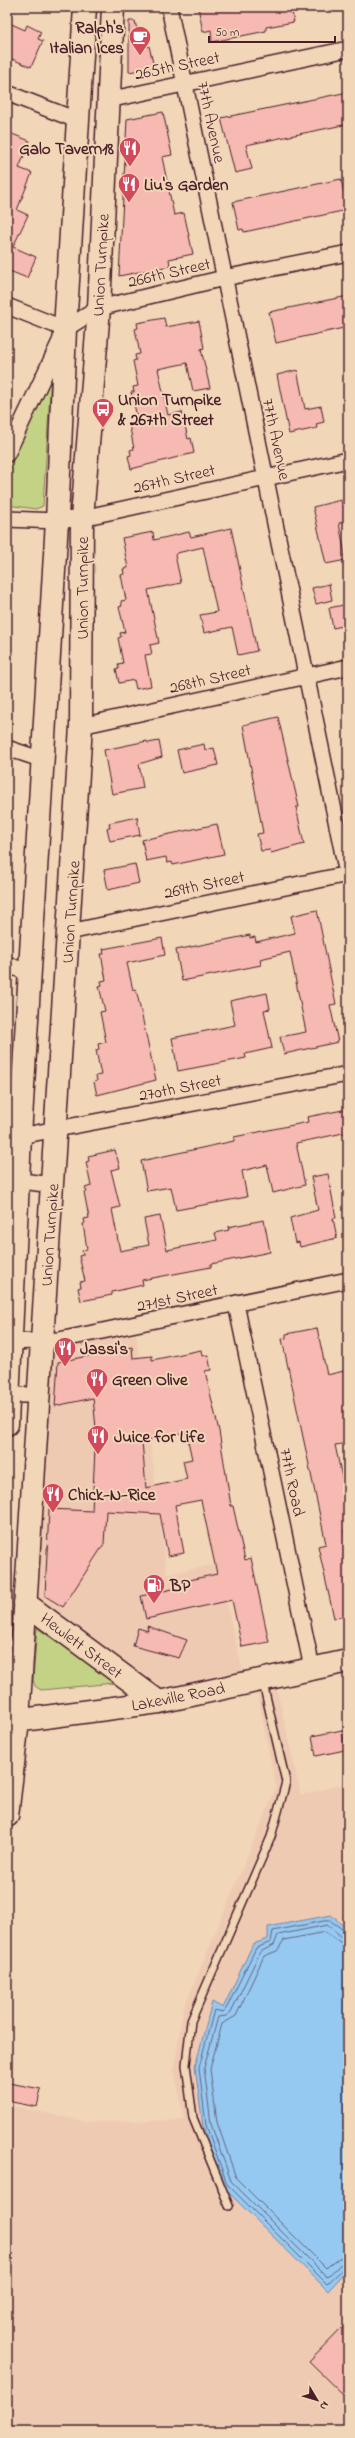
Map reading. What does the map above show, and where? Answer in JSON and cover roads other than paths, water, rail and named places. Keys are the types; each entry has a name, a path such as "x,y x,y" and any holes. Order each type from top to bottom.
{"main road":[{"name":"Union Turnpike","path":"7,1424 12,1342 12,1181 20,1136 57,522 65,329 85,7"},
{"name":"Union Turnpike","path":"7,1816 13,1721 25,1603 69,932 81,726 82,518 98,308 113,7"},
{"name":"Hewlett Street","path":"25,1603 159,1702"},
{"name":"Lakeville Road","path":"13,1721 159,1702 262,1678 348,1661"}],"street":[{"name":"77th Avenue","path":"169,7 348,876"},
{"name":"265th Street","path":"108,100 348,49"},
{"path":"7,93 79,121"},
{"name":"266th Street","path":"65,329 98,308 224,278 348,252"},
{"path":"7,306 65,329 7,454"},
{"name":"267th Street","path":"7,519 57,522 82,518 348,460"},
{"name":"268th Street","path":"81,726 348,667"},
{"path":"7,748 43,760"},
{"name":"269th Street","path":"69,932 348,876"},
{"path":"7,964 30,974"},
{"name":"270th Street","path":"20,1136 56,1131 348,1074"},
{"path":"12,1181 52,1185"},
{"name":"271st Street","path":"12,1342 42,1343 348,1280"},
{"name":"77th Road","path":"236,1304 312,1668"},
{"path":"8,1395 39,1395"}],"lane":[{"path":"229,2206 193,2118 186,2066 191,2021 271,1837 286,1782 262,1678"}],"water":[{"path":"331,1915 348,1930 348,2269 328,2291 223,2187 203,2126 195,2067 212,2002 223,2008 253,1944 268,1939 268,1927"}],"place":[{"name":"Ralph's Italian Ices","path":"140,56"},
{"name":"Galo Tavern18","path":"130,168"},
{"name":"Liu's Garden","path":"129,204"},
{"name":"Union Turnpike & 267th Street","path":"103,428"},
{"name":"Jassi's","path":"65,1368"},
{"name":"Green Olive","path":"97,1398"},
{"name":"Juice for Life","path":"98,1456"},
{"name":"Chick-N-Rice","path":"53,1514"},
{"name":"BP","path":"154,1604"}]}
